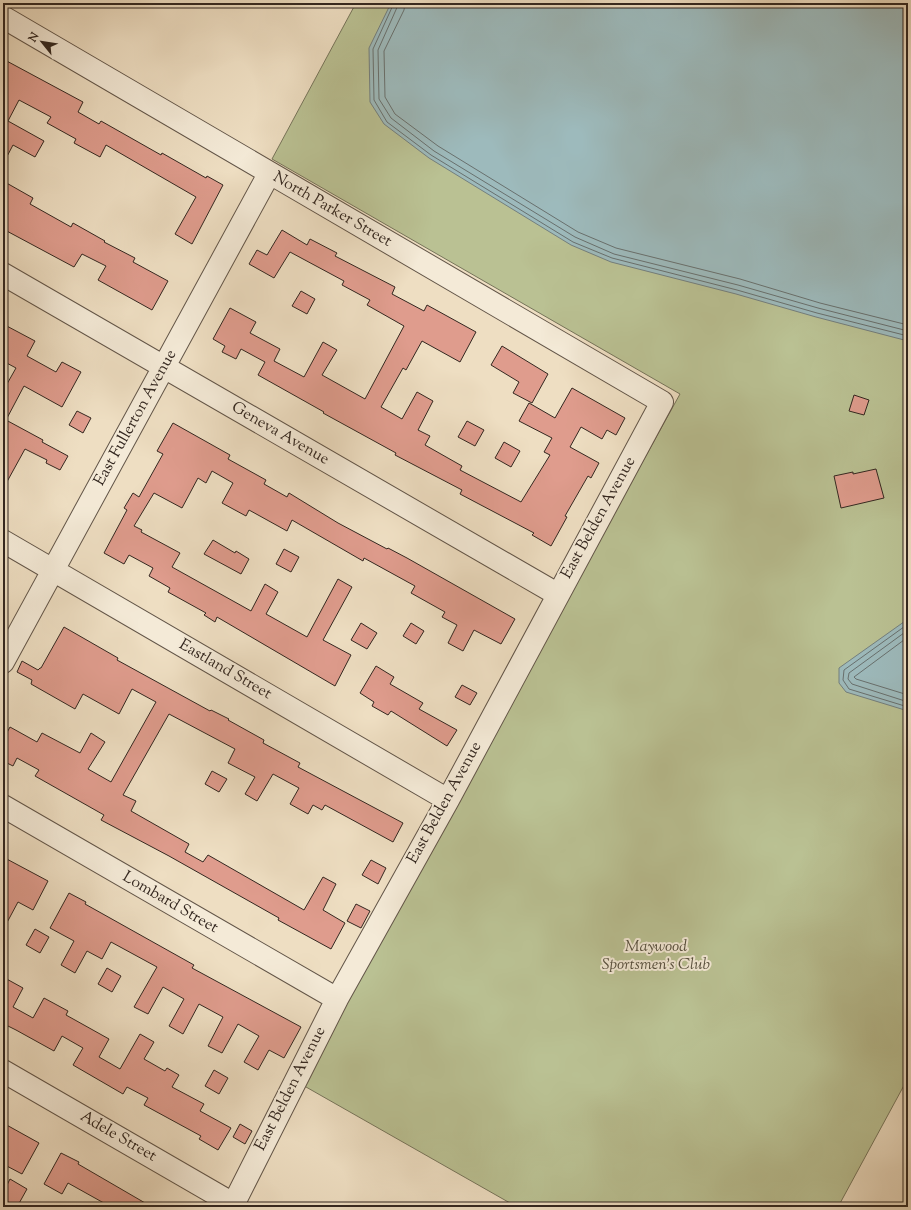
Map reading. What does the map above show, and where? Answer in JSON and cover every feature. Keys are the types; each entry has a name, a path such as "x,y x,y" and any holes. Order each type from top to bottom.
{"street":[{"name":"North Parker Street","path":"3,17 269,174 662,402"},
{"name":"East Fullerton Avenue","path":"3,662 269,174"},
{"name":"Geneva Avenue","path":"3,274 557,594"},
{"name":"East Belden Avenue","path":"232,1205 337,999 448,800 557,594 662,402"},
{"name":"Eastland Street","path":"3,541 448,800"},
{"name":"Lombard Street","path":"3,806 337,999"},
{"name":"Adele Street","path":"3,1071 232,1205"}],"green space":[{"name":"Maywood Sportsmen's Club","path":"356,3 908,3 908,1078 838,1207 517,1207 299,1083 680,394 272,159"}],"water":[{"path":"391,3 908,3 908,341 736,294 611,262 571,245 429,158 384,124 370,102 369,48"},
{"path":"908,619 908,711 846,692 839,683 839,668"}],"building":[{"path":"3,59 83,102 78,112 99,124 101,121 161,155 162,153 206,178 207,176 223,185 192,244 175,234 196,197 106,145 100,157 74,143 76,139 47,123 51,117 19,100 8,121 44,141 35,157 13,145 3,164"},
{"path":"3,181 33,198 30,204 71,227 73,223 105,241 104,242 135,258 133,262 168,281 152,310 98,280 106,266 82,254 74,267 3,229"},
{"path":"282,230 307,245 310,239 337,253 335,256 395,287 392,294 424,311 427,305 476,332 460,362 422,341 406,370 403,368 381,407 402,419 417,392 433,401 418,430 430,436 425,445 462,466 460,470 521,502 550,455 544,452 552,438 519,421 529,403 555,418 572,388 625,418 616,435 607,430 602,439 581,427 570,447 599,463 591,478 588,476 565,516 567,517 551,546 532,535 534,533 460,494 462,490 395,455 396,453 258,375 265,362 241,349 236,359 222,352 225,346 213,339 230,308 256,322 250,333 280,349 274,361 304,377 323,342 337,350 322,375 365,399 404,326 367,305 370,300 342,285 344,281 290,252 274,278 249,264 257,250 267,255"},
{"path":"301,291 315,299 307,314 292,306"},
{"path":"3,324 35,341 27,356 56,372 62,362 81,372 62,407 24,386 6,420 43,440 42,442 68,456 60,470 46,463 47,460 25,449 3,489 3,391 16,368 3,361"},
{"path":"502,346 548,374 532,403 513,393 519,382 491,365"},
{"path":"854,395 869,400 864,415 849,411"},
{"path":"77,411 91,418 83,433 69,425"},
{"path":"467,421 484,430 475,446 458,437"},
{"path":"173,423 230,455 228,459 266,480 264,484 287,497 289,493 338,523 407,558 515,619 501,644 474,630 463,651 448,643 457,625 442,617 445,612 411,593 415,586 364,558 363,561 292,520 287,531 249,510 246,516 222,503 233,483 212,471 206,483 198,478 182,508 154,493 134,526 142,530 141,532 180,553 172,567 251,611 265,584 278,592 266,614 307,637 338,579 352,587 323,640 351,655 335,686 217,617 215,622 204,615 206,613 168,592 170,588 149,576 153,568 129,555 124,564 104,553 127,510 124,508 133,493 139,497 163,454 157,451"},
{"path":"504,442 520,451 511,467 495,458"},
{"path":"876,469 884,498 841,508 834,476"},
{"path":"213,540 235,553 236,551 249,559 241,574 204,554"},
{"path":"284,549 299,557 291,572 276,564"},
{"path":"361,623 377,633 367,649 351,640"},
{"path":"411,623 424,631 416,644 403,636"},
{"path":"64,627 118,658 117,660 210,711 211,710 229,719 228,720 264,740 263,743 300,763 298,767 403,823 393,842 325,805 322,810 313,805 308,814 290,804 299,788 273,774 257,801 245,794 255,777 228,763 235,749 169,714 123,795 136,801 131,811 189,844 185,852 203,862 208,855 304,910 323,877 336,884 323,910 345,923 331,949 278,920 279,918 169,856 101,820 104,815 35,776 39,770 17,758 13,766 3,761 3,740 10,727 37,742 42,733 80,753 91,733 105,742 88,769 111,782 156,702 132,689 119,714 83,694 75,709 31,684 32,680 17,672 22,661 38,670 41,668"},
{"path":"376,666 394,677 390,684 423,703 419,709 457,730 447,746 391,711 388,715 372,706 374,702 360,693"},
{"path":"462,685 477,693 470,705 455,697"},
{"path":"212,771 227,779 219,792 205,784"},
{"path":"3,857 48,881 33,910 18,902 3,930"},
{"path":"371,860 386,868 378,884 362,875"},
{"path":"69,893 86,902 85,904 194,965 192,968 301,1027 284,1058 269,1050 258,1070 244,1062 259,1036 238,1024 222,1053 208,1046 223,1017 199,1004 183,1034 169,1026 184,999 163,987 148,1014 134,1007 157,967 111,942 102,959 87,951 75,973 61,965 74,941 50,928"},
{"path":"356,904 370,911 361,928 347,921"},
{"path":"35,929 49,937 40,953 26,945"},
{"path":"107,968 121,976 112,992 98,984"},
{"path":"3,977 23,988 13,1007 33,1018 44,998 68,1011 66,1015 109,1039 99,1057 120,1069 140,1034 154,1042 144,1059 165,1071 167,1068 179,1075 172,1087 204,1104 200,1111 231,1128 218,1150 199,1139 201,1136 144,1105 148,1098 127,1087 123,1094 73,1065 83,1048 62,1036 54,1051 16,1030 4,1024 3,1025"},
{"path":"214,1070 228,1078 219,1094 205,1086"},
{"path":"3,1123 39,1143 22,1174 3,1164"},
{"path":"240,1124 252,1131 245,1144 233,1137"},
{"path":"61,1153 79,1162 78,1164 152,1207 111,1207 68,1183 62,1194 44,1184"},
{"path":"10,1179 27,1189 17,1207 3,1199 3,1193"}]}
